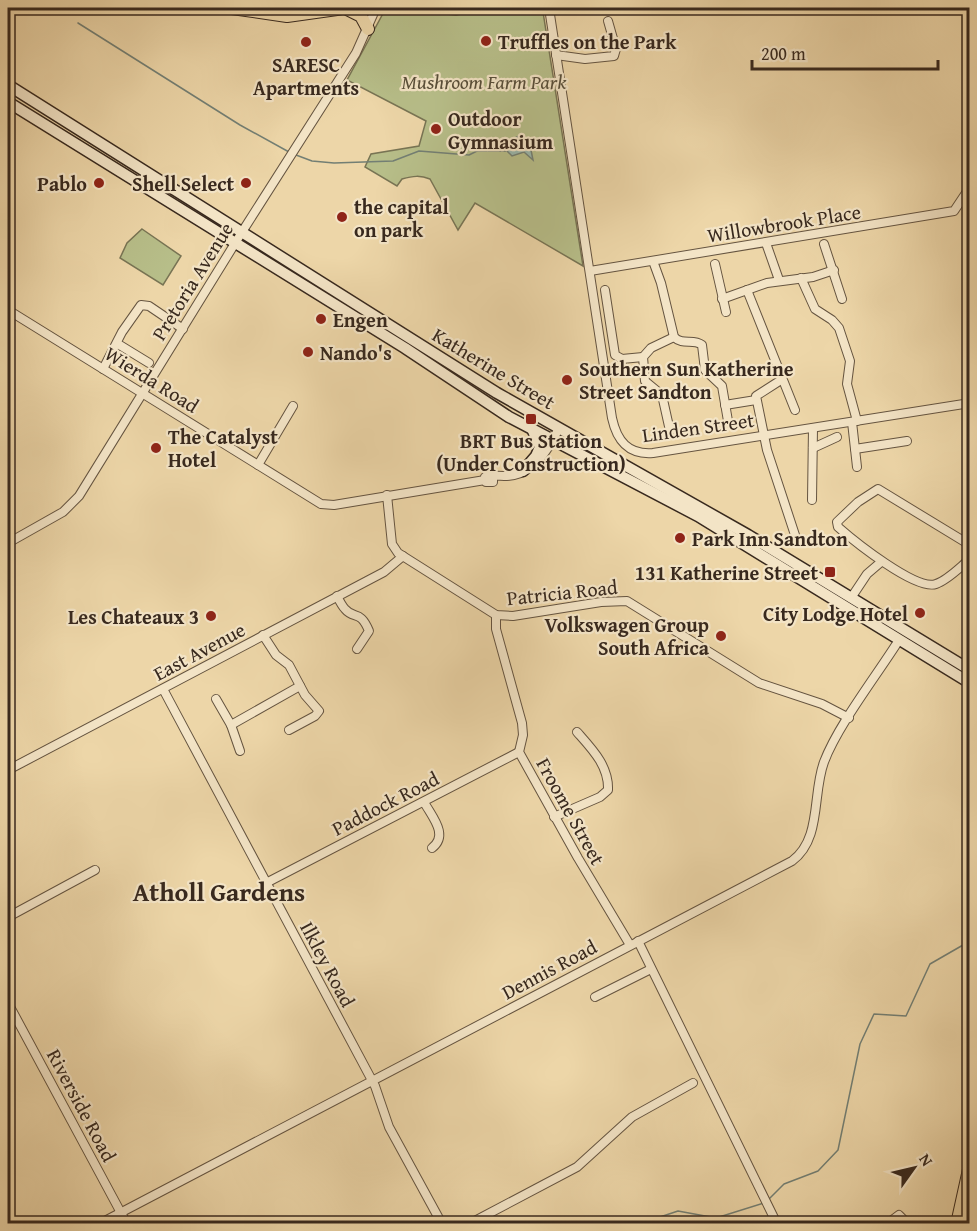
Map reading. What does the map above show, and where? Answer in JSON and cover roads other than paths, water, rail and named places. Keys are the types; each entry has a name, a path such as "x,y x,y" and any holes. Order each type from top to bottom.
{"main road":[{"path":"232,8 287,16 344,8 359,14 368,29"},
{"path":"8,87 231,233 235,243"},
{"name":"Katherine Street","path":"8,87 458,368 559,428 664,486 969,670"},
{"name":"Katherine Street","path":"8,102 532,430 698,516 969,683"},
{"path":"523,471 536,456 540,447 532,430"},
{"path":"957,1224 969,1164"}],"street":[{"name":"Pretoria Avenue","path":"8,543 73,504 356,53 375,8"},
{"name":"Linden Street","path":"549,8 614,427 624,445 634,452 648,454 969,403"},
{"path":"556,55 585,59 614,56 616,50 608,21"},
{"name":"Willowbrook Place","path":"590,271 954,211 969,187"},
{"path":"766,243 779,280"},
{"path":"824,244 842,299"},
{"path":"653,261 662,283 674,337 682,342 701,344 705,370 720,383 728,421"},
{"path":"715,264 726,312"},
{"path":"722,299 779,280 801,278 834,270"},
{"path":"801,278 815,309 832,320 839,328 849,355 847,384 855,421 857,467"},
{"path":"605,290 615,355 622,360 643,357 651,348 674,337"},
{"path":"747,290 781,380 795,410"},
{"path":"104,369 122,332 141,305 149,306 183,329"},
{"name":"Wierda Road","path":"8,310 325,505 523,471 541,460 559,428"},
{"path":"118,344 149,363"},
{"path":"643,357 645,381 662,395 670,431"},
{"path":"781,380 758,392 756,400 766,434 767,450 795,535"},
{"path":"725,405 756,400"},
{"path":"258,465 293,406"},
{"path":"812,500 813,428"},
{"path":"813,448 837,437"},
{"path":"855,449 907,441"},
{"path":"969,545 878,489 844,514 837,525 881,562 931,585 947,578 969,559"},
{"path":"387,495 392,544 403,556"},
{"name":"East Avenue","path":"8,770 391,568 403,556"},
{"name":"Patricia Road","path":"403,556 496,615 513,616 601,602 627,601 759,683 822,704 849,718"},
{"path":"851,598 867,573 881,562"},
{"path":"337,596 346,610 361,616 369,631 357,649"},
{"name":"Froome Street","path":"496,615 498,638 523,730 519,752 554,818 651,969 751,1176 777,1224"},
{"path":"263,635 276,655 289,665 300,686 319,711 315,716 289,730"},
{"name":"Dennis Road","path":"99,1224 797,858 808,839 823,763 899,640"},
{"path":"231,725 300,686"},
{"name":"Ilkley Road","path":"164,689 372,1080 389,1127 442,1224"},
{"path":"216,699 231,725 240,751"},
{"path":"554,818 600,797 608,789 608,778 597,754 577,732"},
{"name":"Paddock Road","path":"266,883 519,752"},
{"path":"424,802 441,835 440,841 432,848"},
{"path":"8,917 95,870"},
{"path":"595,997 651,969"},
{"name":"Riverside Road","path":"8,1003 127,1224"},
{"path":"469,1224 577,1167 632,1117 693,1083"},
{"path":"886,1224 899,1215 904,1220 902,1224"}],"water":[{"path":"519,136 530,145 533,160 524,152 512,156 507,151 477,151 485,144 503,143"}],"waterway":[{"path":"78,23 240,125 289,152"},
{"path":"296,155 312,161 334,163 393,161 419,151 469,155 477,151"},
{"path":"768,1200 784,1184 818,1171 838,1150 860,1044 874,1014 906,1016 930,964 970,941"},
{"path":"639,1224 678,1211 716,1218 764,1203"}],"place":[{"name":"Truffles on the Park","path":"486,41"},
{"name":"SARESC Apartments","path":"306,42"},
{"name":"Outdoor Gymnasium","path":"436,129"},
{"name":"Pablo","path":"99,183"},
{"name":"Shell Select","path":"246,183"},
{"name":"the capital on park","path":"342,217"},
{"name":"Engen","path":"321,319"},
{"name":"Nando's","path":"308,352"},
{"name":"Southern Sun Katherine Street Sandton","path":"567,380"},
{"name":"BRT Bus Station (Under Construction)","path":"531,419"},
{"name":"The Catalyst Hotel","path":"156,448"},
{"name":"Park Inn Sandton","path":"680,538"},
{"name":"131 Katherine Street","path":"830,572"},
{"name":"City Lodge Hotel","path":"920,613"},
{"name":"Les Chateaux 3","path":"211,616"},
{"name":"Volkswagen Group South Africa","path":"721,636"}],"district":[{"name":"Atholl Gardens","path":"219,891"}],"park label":[{"name":"Mushroom Farm Park","path":"484,81"}]}
